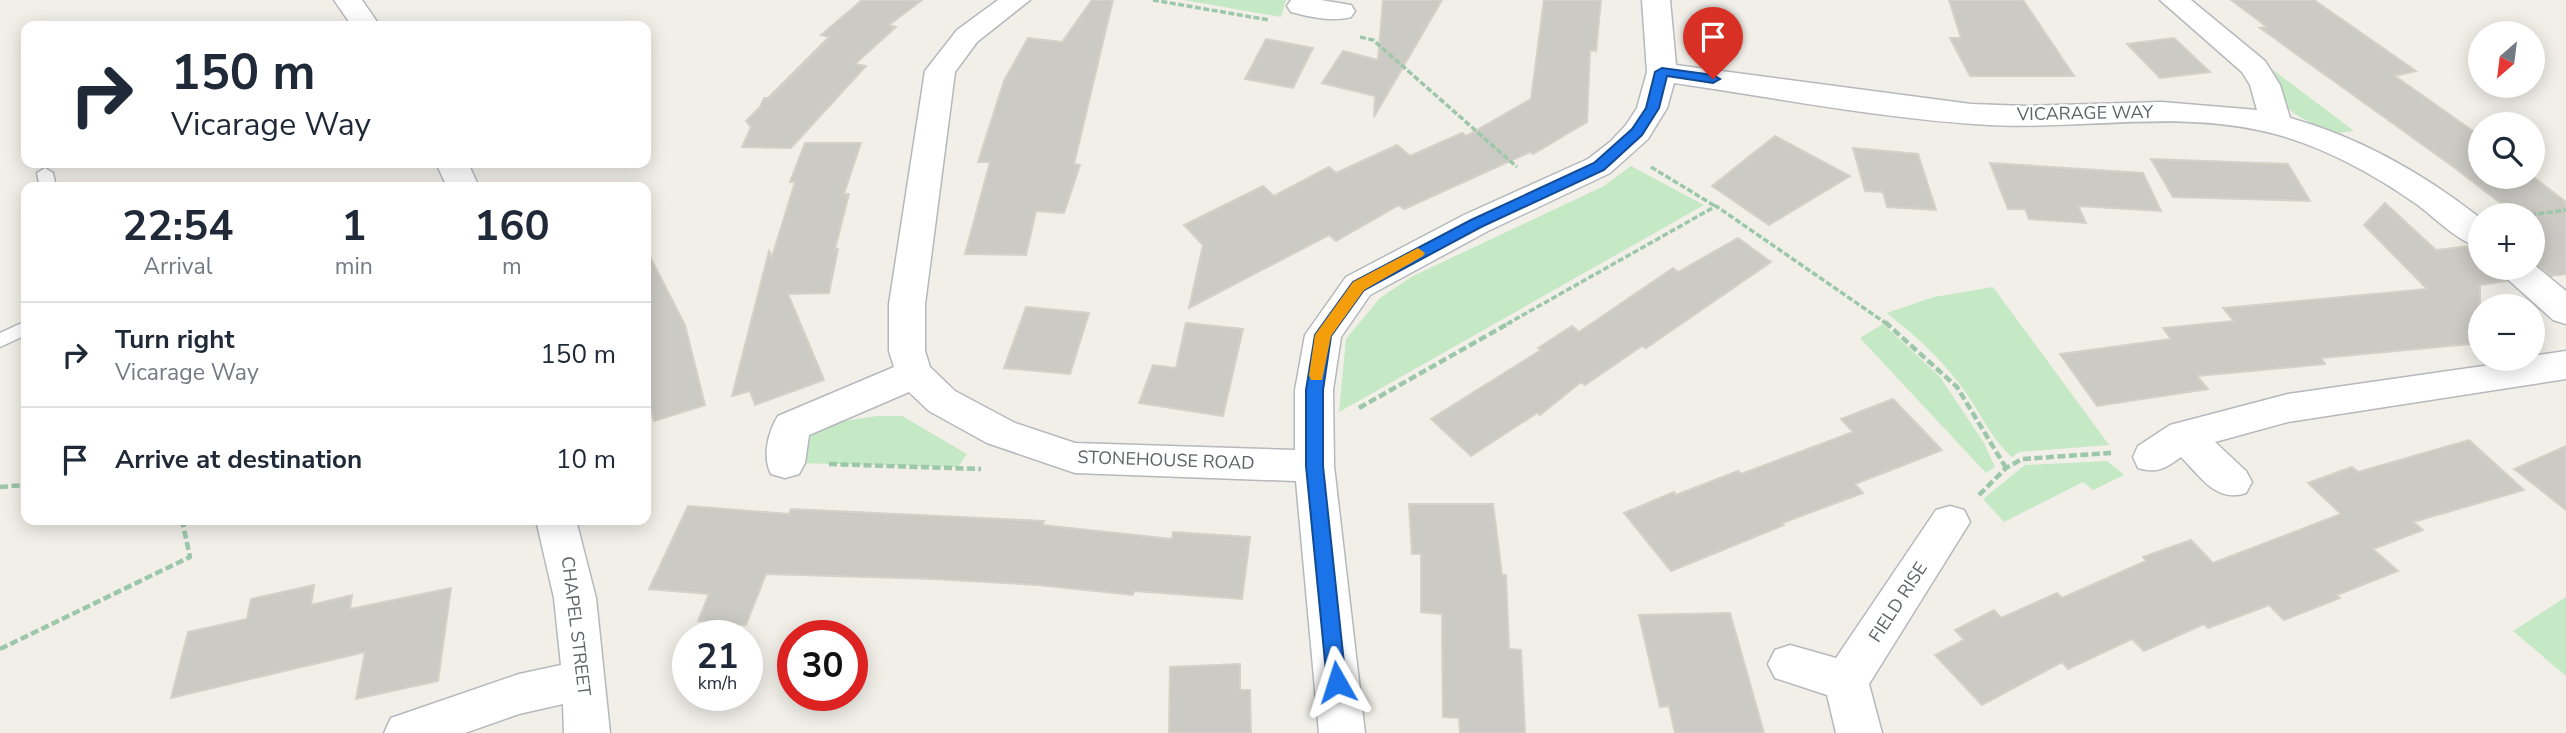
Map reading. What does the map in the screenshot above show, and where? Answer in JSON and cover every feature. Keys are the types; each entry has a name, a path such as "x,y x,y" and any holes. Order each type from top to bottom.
{"street":[{"path":"348,0 363,21"},
{"path":"785,463 791,426 914,374 907,351 907,304 940,71 967,36 1016,0"},
{"path":"1342,733 1315,449 1314,390 1323,335 1358,286 1418,253 1599,166 1621,149 1637,132 1652,108 1662,72 1656,0"},
{"path":"2174,0 2254,67 2265,85 2276,124"},
{"path":"1301,6 1341,14"},
{"name":"VICARAGE WAY","path":"1662,72 1974,115 2151,112 2226,115 2276,124 2372,163 2436,202 2468,227"},
{"path":"2530,280 2566,311"},
{"path":"2152,457 2184,436 2288,408 2566,365"},
{"name":"STONEHOUSE ROAD","path":"914,374 942,401 1001,433 1075,458 1315,449"},
{"path":"2184,436 2232,482"},
{"name":"FIELD RISE","path":"1846,681 1950,522"},
{"name":"CHAPEL STREET","path":"558,525 569,556 584,680 587,733"},
{"path":"1790,664 1846,681 1859,733"},
{"path":"407,733 519,694 584,680"}],"lane":[{"path":"0,341 21,330"}],"path":[{"path":"1153,0 1341,14 1544,191"},
{"path":"1621,149 1716,206 1879,317 1957,387 2006,468"},
{"path":"1315,449 1716,206"},
{"path":"2545,213 2566,210"},
{"path":"1950,522 2006,468 2022,459 2112,453 2152,457"},
{"path":"785,463 986,469"},
{"path":"0,487 21,485"},
{"path":"0,649 190,557 182,525"}],"green space":[{"path":"1184,0 1286,0 1281,17"},
{"path":"2273,70 2354,131 2330,134 2295,114 2285,106"},
{"path":"1631,166 1704,205 1339,412 1346,339 1380,298 1413,276 1604,186"},
{"path":"1993,287 2109,445 2019,452 2012,457 1997,441 1953,375 1917,338 1887,313 1934,297"},
{"path":"1883,324 1940,377 1984,443 1995,467 1986,473 1860,338"},
{"path":"877,416 902,416 967,454 958,467 796,463 811,433 838,422"},
{"path":"2107,461 2124,475 2093,490 2083,482 2004,522 1983,499 2025,465"},
{"path":"2566,597 2566,676 2513,631"}],"building":[{"path":"862,0 922,0 889,25 896,27 855,64 866,66 791,148 742,147 751,127 746,121 760,107 764,98 768,98 829,37 821,35"},
{"path":"1092,0 1113,0 1074,164 1080,165 1064,213 1036,211 1026,255 965,254 990,162 978,162 1004,81 1028,38 1062,42"},
{"path":"1383,0 1442,0 1374,117 1375,96 1322,83 1343,51 1378,60"},
{"path":"1544,0 1601,0 1596,51 1590,50 1587,122 1533,154 1530,152 1404,209 1399,205 1336,241 1329,235 1189,308 1203,245 1184,225 1263,186 1274,196 1329,167 1336,173 1397,145 1410,156 1462,133 1466,136 1531,99"},
{"path":"1949,0 2023,0 2074,76 1970,76 1950,38 1961,38"},
{"path":"2231,0 2314,0 2416,71 2395,76 2468,128 2468,178 2260,28 2267,27"},
{"path":"2174,38 2210,72 2160,78 2127,44"},
{"path":"1266,39 1313,48 1293,88 1245,79"},
{"path":"1775,136 1850,176 1769,225 1712,186"},
{"path":"805,143 861,143 844,194 849,194 835,249 838,249 829,293 788,294 824,380 755,405 750,391 732,396 769,251 772,257 795,182 790,182"},
{"path":"1853,148 1918,154 1936,210 1887,207 1883,192 1865,191"},
{"path":"2151,159 2288,164 2310,201 2173,197"},
{"path":"1990,163 2143,173 2161,211 2078,206 2086,223 2029,219 2025,209 2008,209"},
{"path":"2545,186 2566,202 2566,274 2551,276 2545,271 2545,203 2500,203 2482,189 2545,189"},
{"path":"2385,203 2436,250 2468,246 2468,280 2505,280 2480,285 2480,294 2468,294 2468,344 2321,358 2325,364 2197,376 2208,389 2097,406 2060,354 2171,339 2163,328 2234,321 2223,308 2427,289 2364,225"},
{"path":"1738,238 1771,262 1646,348 1642,346 1585,385 1581,382 1540,415 1537,413 1471,456 1431,419 1541,350 1538,348 1572,326 1579,332 1673,268 1678,272"},
{"path":"651,259 685,325 705,405 654,421 651,409"},
{"path":"1026,307 1089,313 1070,374 1004,368"},
{"path":"1186,323 1243,329 1223,416 1139,403 1153,365 1176,368"},
{"path":"1893,399 1942,450 1855,484 1863,493 1782,523 1784,525 1671,571 1624,513 1674,492 1676,495 1738,471 1741,474 1853,432 1841,419"},
{"path":"2469,440 2524,490 2413,522 2423,530 2373,549 2398,571 2337,595 2340,598 2284,620 2269,605 2208,628 2204,624 2144,651 2132,639 2068,669 2062,662 1982,705 1935,655 1964,640 1955,630 1994,610 2001,618 2057,593 2062,598 2146,561 2143,557 2191,540 2213,563 2341,514 2308,483 2352,467 2358,472"},
{"path":"2566,446 2566,510 2514,469"},
{"path":"1409,504 1493,504 1502,575 1506,575 1509,649 1521,650 1525,733 1460,733 1459,718 1443,717 1442,614 1421,612 1421,554 1412,554"},
{"path":"688,506 789,514 791,509 1044,521 1042,525 1172,539 1173,532 1250,537 1242,599 1134,591 1133,595 1038,585 935,579 766,574 748,620 698,620 709,594 649,589"},
{"path":"314,585 311,605 352,595 350,609 451,588 438,681 356,699 365,652 171,698 188,632 247,619 251,599"},
{"path":"1730,613 1764,733 1675,733 1669,706 1660,707 1639,615"},
{"path":"1240,664 1240,690 1250,690 1251,733 1169,733 1170,667"}],"slow traffic":[{"path":"1317,375 1323,335 1358,286 1418,253"}],"route":[{"path":"1337,682 1314,466 1314,390 1323,335 1358,286 1476,223 1599,166 1621,149 1637,132 1652,108 1662,72 1713,79"}]}
